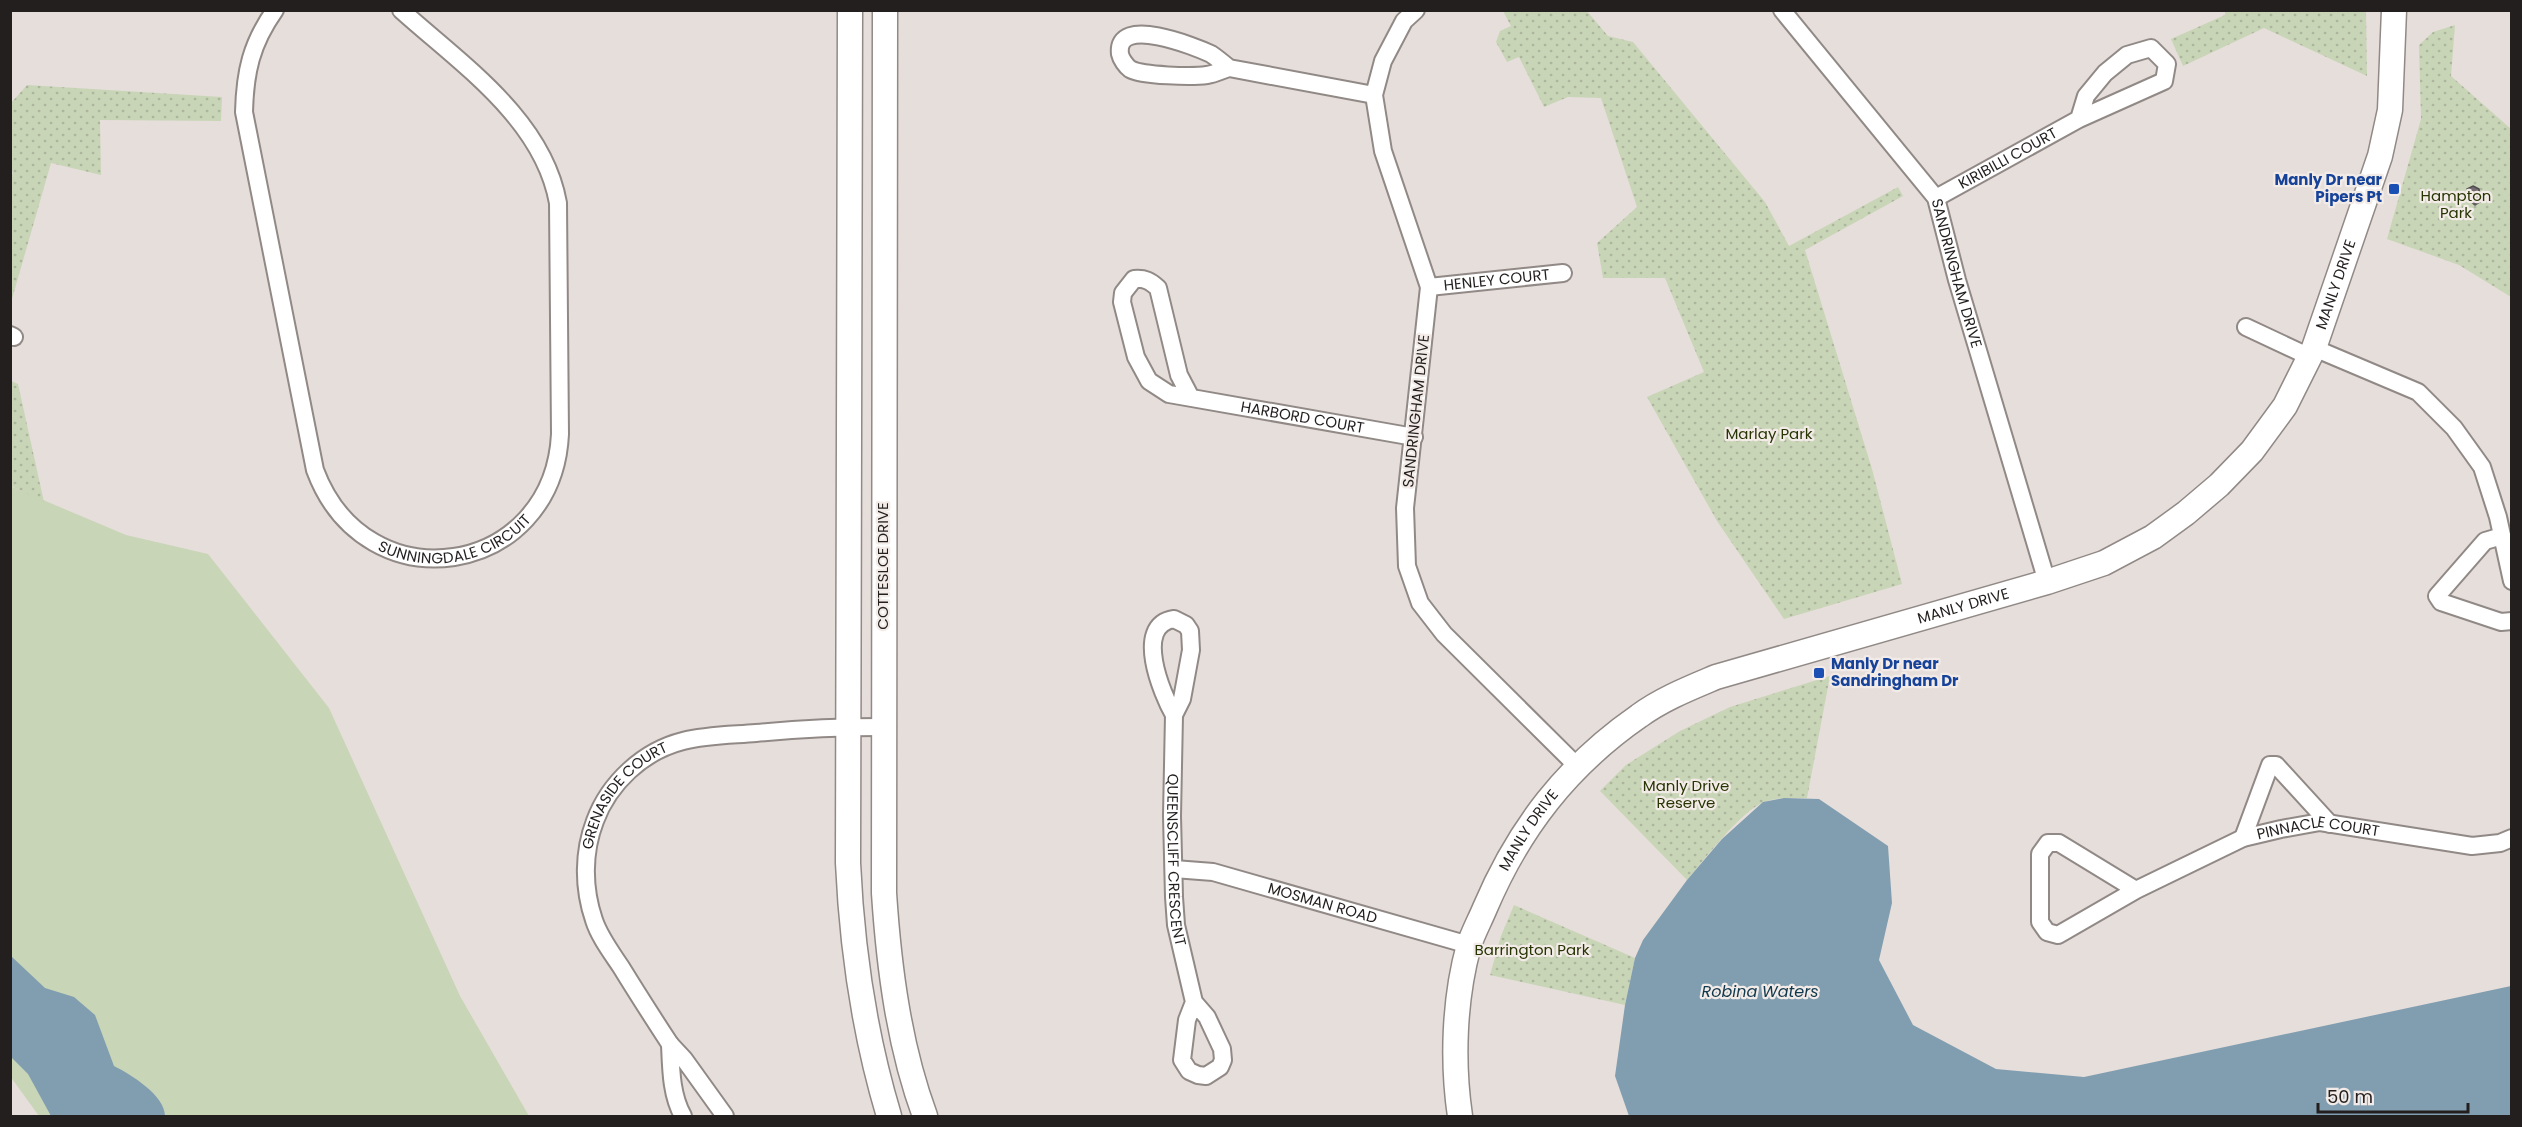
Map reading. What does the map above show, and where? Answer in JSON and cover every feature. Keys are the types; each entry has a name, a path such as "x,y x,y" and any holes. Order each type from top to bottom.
{"main road":[{"path":"850,10 848,863 852,937 862,1010 889,1116"},
{"name":"COTTESLOE DRIVE","path":"885,10 883,854 887,935 901,1027 925,1116"},
{"name":"MANLY DRIVE","path":"1460,1116 1456,1038 1469,945 1498,876 1521,837 1546,801 1577,766 1639,715 1677,694 1716,677 2047,582 2104,563 2153,537 2186,513 2219,485 2252,451 2284,406 2312,353 2380,156 2390,110 2394,10"}],"street":[{"name":"SUNNINGDALE CIRCUIT","path":"274,10 257,39 251,57 246,78 244,112 315,470 327,498 336,510 373,543 410,556 441,558 490,546 517,528 540,500 556,466 560,434 558,203 545,159 514,116 477,78 400,10"},
{"name":"SANDRINGHAM DRIVE","path":"1416,10 1404,21 1383,61 1374,95 1383,151 1429,287 1405,508 1407,566 1420,603 1444,633 1577,766"},
{"name":"SANDRINGHAM DRIVE","path":"1782,10 1936,198 1957,280 2047,582"},
{"path":"1229,68 1210,75 1184,77 1131,70 1124,63 1120,54 1122,44 1131,36 1141,33 1183,43 1213,55 1229,68 1374,95"},
{"name":"KIRIBILLI COURT","path":"1936,198 2079,119 2164,81 2167,64 2151,48 2127,55 2104,73 2085,96 2079,119"},
{"name":"HENLEY COURT","path":"1429,287 1563,273"},
{"name":"HARBORD COURT","path":"1190,396 1179,375 1158,288 1151,281 1143,278 1134,279 1123,293 1122,302 1136,357 1149,381 1169,394 1414,437"},
{"path":"2246,327 2418,392 2454,428 2482,467 2502,536 2511,581"},
{"path":"2502,536 2485,541 2437,596 2441,602 2501,622 2511,621"},
{"name":"QUEENSCLIFF CRESCENT","path":"1174,715 1163,696 1152,646 1157,628 1162,622 1174,619 1186,625 1192,640 1182,699 1174,715 1172,816 1176,925 1194,1002"},
{"name":"GRENASIDE COURT","path":"725,1116 684,1059 670,1044 594,922 588,900 586,862 588,843 598,812 618,782 631,769 647,757 682,741 788,729 883,727"},
{"path":"2243,838 2270,765 2276,765 2330,824"},
{"name":"PINNACLE COURT","path":"2136,890 2059,843 2049,843 2040,854 2040,922 2047,932 2058,935 2136,890 2243,838 2281,828 2320,822 2472,846 2500,843 2511,838"},
{"name":"MOSMAN ROAD","path":"1174,869 1221,874 1469,945"},
{"name":"GRENASIDE COURT","path":"670,1044 675,1092 678,1107 683,1116"}],"green space":[{"name":"Marlay Park","path":"1586,10 1608,36 1633,42 1765,202 1789,246 1898,187 1903,196 1805,250 1872,469 1902,584 1784,619 1717,521 1647,397 1704,372 1665,278 1603,278 1597,243 1637,207 1601,98 1568,97 1544,107 1519,57 1507,62 1496,42 1500,31 1511,26 1503,11"},
{"path":"2225,11 2366,11 2367,76 2264,28 2183,66 2171,39 2225,15"},
{"name":"Hampton Park","path":"2455,25 2451,76 2511,129 2511,297 2459,265 2387,239 2421,119 2419,45 2433,32"},
{"path":"27,85 222,97 221,121 100,120 101,175 51,163 12,299 11,103"},
{"path":"11,381 18,384 44,502 11,486"},
{"path":"10,486 126,535 208,554 329,708 460,996 529,1116 39,1116 10,1076"},
{"name":"Manly Drive Reserve","path":"1830,676 1807,798 1774,799 1755,807 1723,837 1687,880 1600,791 1626,765 1680,731 1730,707"},
{"name":"Barrington Park","path":"1514,905 1635,958 1625,1005 1490,975 1501,936"}],"water":[{"name":"Robina Waters","path":"1784,798 1819,799 1888,846 1892,903 1879,960 1913,1025 1996,1069 2084,1077 2511,986 2511,1116 1629,1116 1615,1076 1625,1005 1635,958 1643,940 1687,880 1722,839 1763,802"},
{"path":"11,956 45,988 74,997 95,1015 114,1066 146,1086 159,1100 165,1116 51,1116 28,1074 11,1057"}],"building":[{"path":"2473,186 2479,189 2479,197 2473,200 2467,196 2467,189"}],"place":[{"name":"Manly Dr near Pipers Pt","path":"2394,189"},
{"name":"Manly Dr near Sandringham Dr","path":"1819,673"}]}
